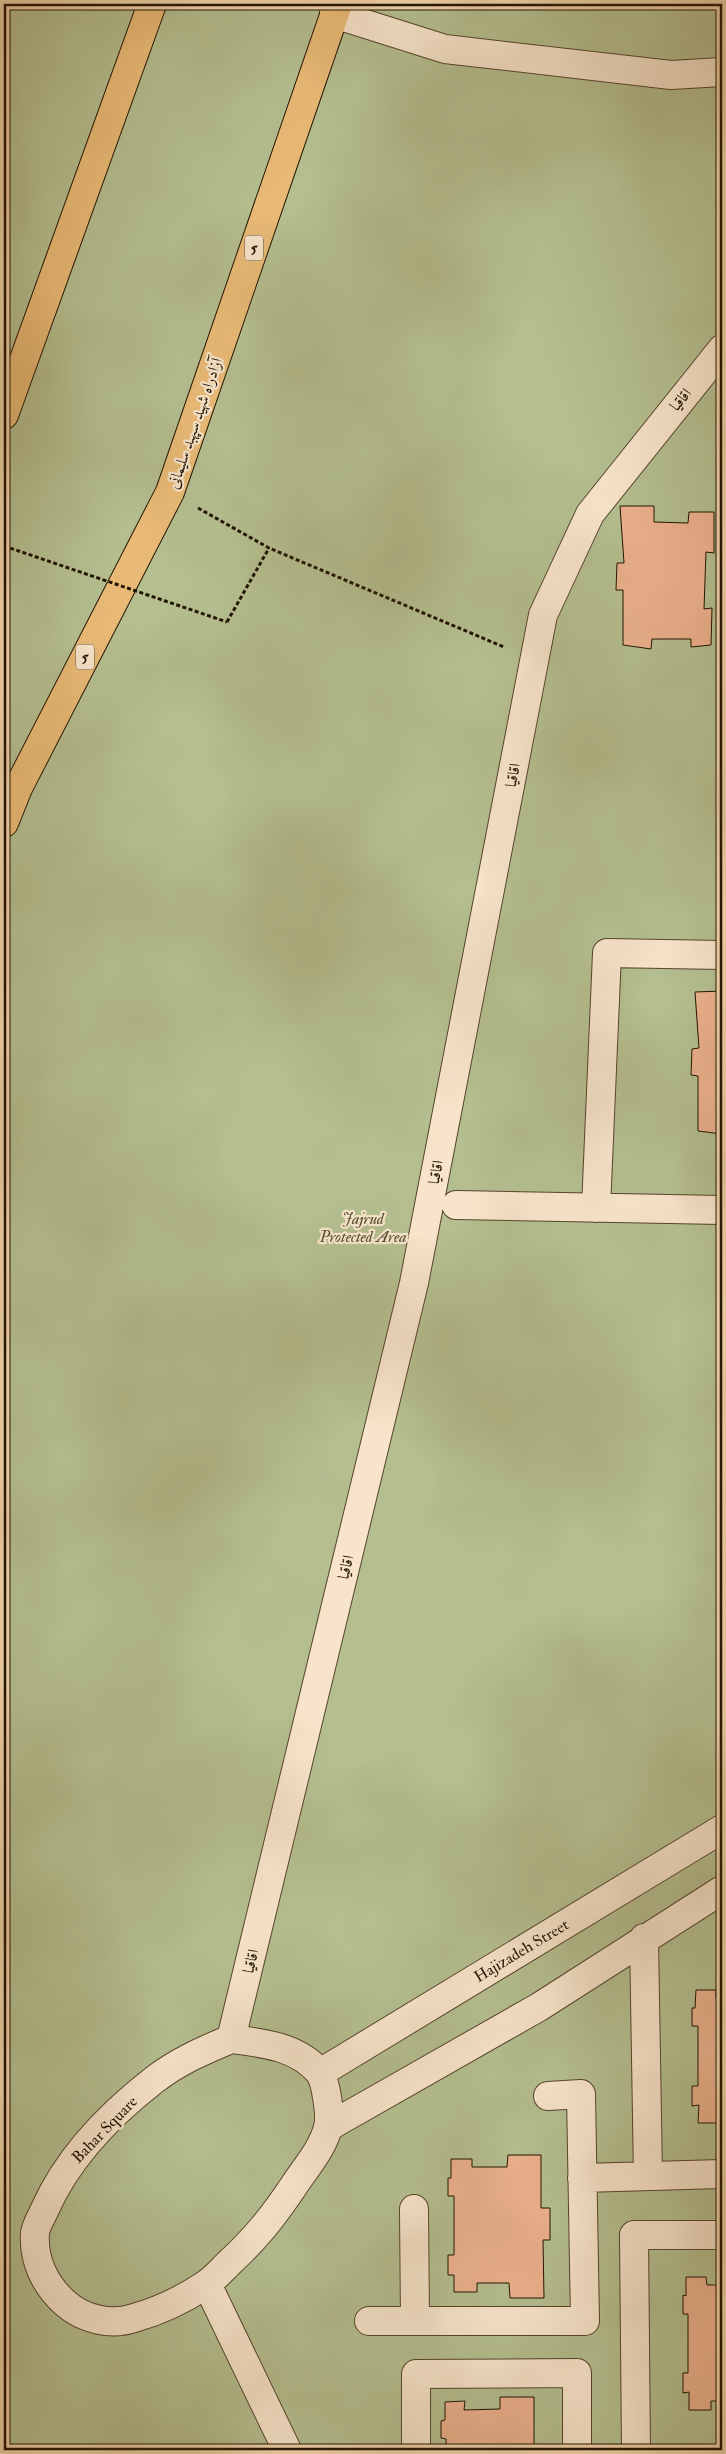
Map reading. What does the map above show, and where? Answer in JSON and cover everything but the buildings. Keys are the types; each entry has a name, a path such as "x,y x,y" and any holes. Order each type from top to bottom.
{"highway":[{"path":"4,415 152,4"},
{"name":"آزادراه شهید سپهبد سلیمانی","path":"4,823 18,788 170,492 336,9"}],"street":[{"path":"336,9 445,49 671,75 722,72"},
{"name":"اقاقیا","path":"231,2039 414,1282 543,615 590,514 722,349"},
{"path":"596,1208 607,953 722,955"},
{"path":"456,1205 722,1210"},
{"name":"Hajizadeh Street","path":"320,2073 722,1828"},
{"path":"328,2127 539,2007 644,1938 722,1890"},
{"path":"644,1938 648,2176"},
{"name":"Bahar Square","path":"231,2039 275,2045 299,2056 320,2073 328,2100 328,2127 314,2157 278,2211 254,2240 207,2284 156,2312 126,2321 102,2321 74,2310 61,2299 44,2278 36,2259 35,2232 57,2182 83,2147 118,2111 154,2080 194,2054 231,2039"},
{"path":"369,2321 585,2321 581,2094 548,2096"},
{"path":"582,2178 722,2174"},
{"path":"414,2209 415,2321"},
{"path":"636,2450 634,2235 722,2235"},
{"path":"207,2284 287,2450"},
{"path":"416,2450 416,2374 558,2373 577,2373 577,2450"}],"path":[{"path":"170,492 269,548 535,660"},
{"path":"4,546 227,622 269,548"}],"green space":[{"name":"Jajrud Protected Area","path":"4,4 722,4 722,2450 4,2450"}]}
